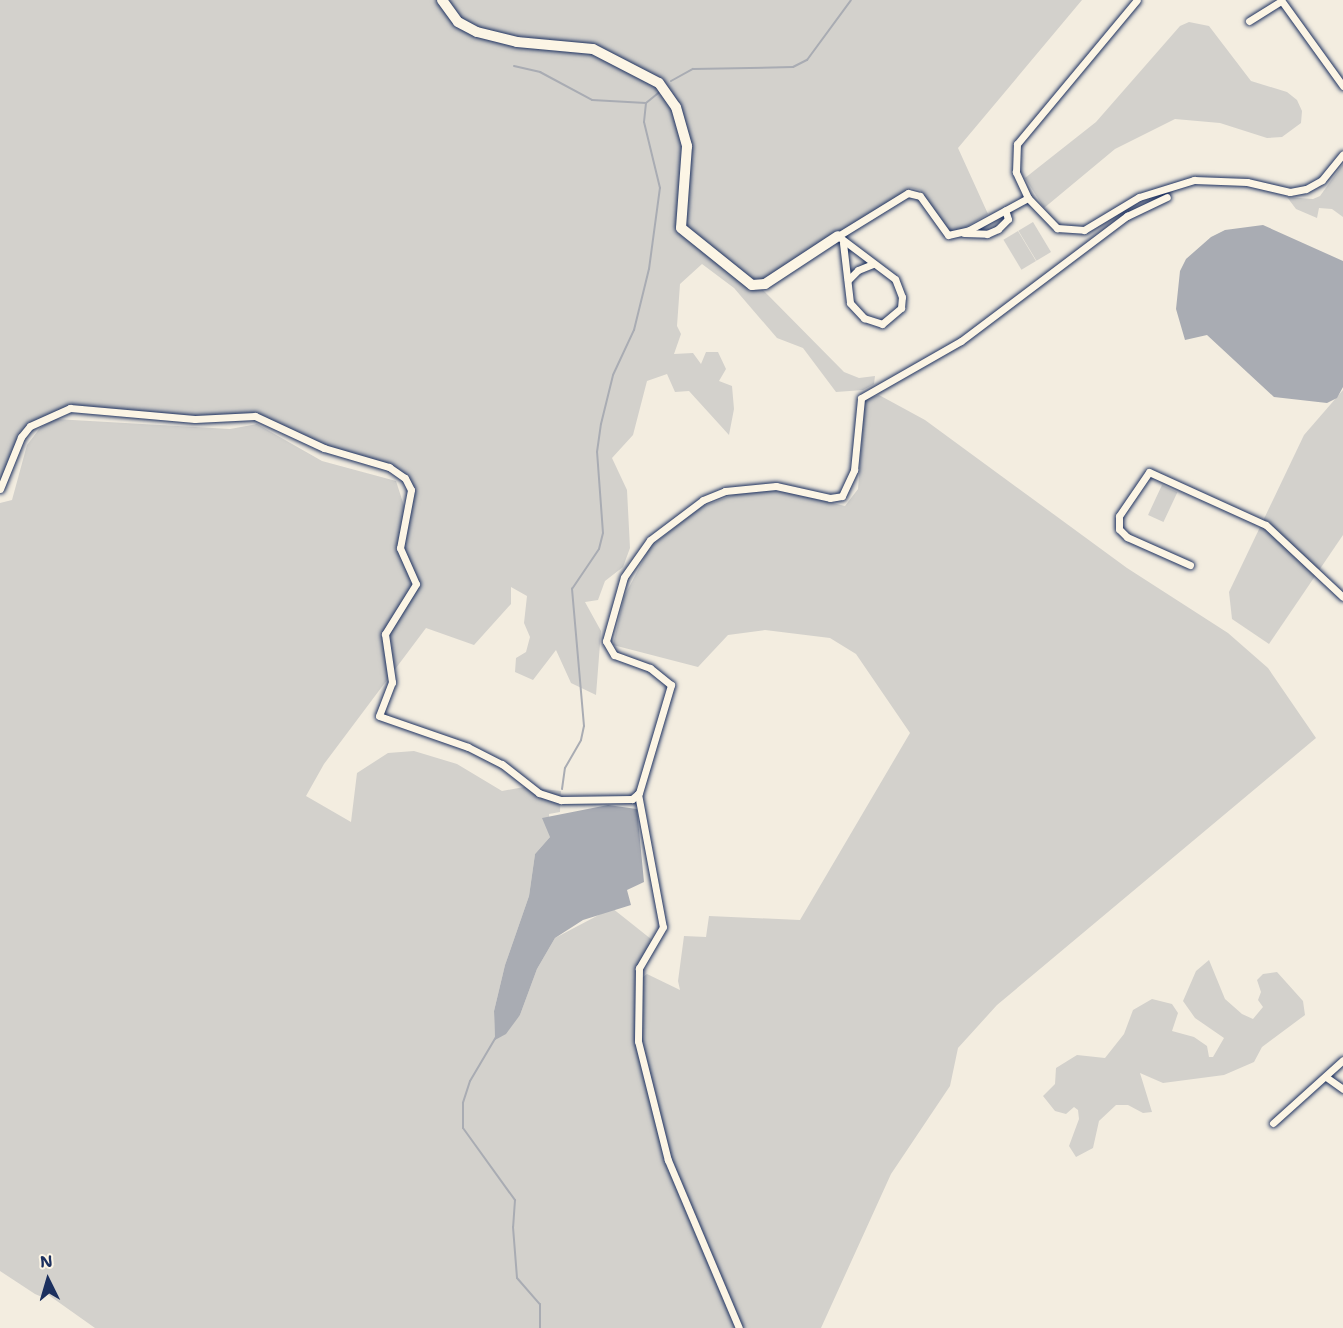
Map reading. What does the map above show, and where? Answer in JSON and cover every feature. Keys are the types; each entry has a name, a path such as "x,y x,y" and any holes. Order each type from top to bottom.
{"street":[{"path":"442,0 458,22 477,32 517,42 593,49 659,83 680,116 687,146 681,228 752,285 765,284 840,240 912,193 922,198 944,233 987,234 998,229 1008,219 1005,210"},
{"path":"1137,0 1017,144 1016,172 1028,198 1057,228 1084,230 1139,197 1194,180 1247,183 1290,192 1306,189 1322,180 1343,153"},
{"path":"1248,21 1281,1 1343,86"},
{"path":"739,1328 668,1160 638,1041 639,968 663,927 638,794 671,685 650,668 614,655 606,641 624,578 650,540 703,500 725,491 776,486 830,498 842,496 854,470 861,398 962,341 1127,216 1167,197"},
{"path":"962,233 1028,198"},
{"path":"840,240 895,279 902,297 901,308 888,322 871,322 855,311 848,298 840,240"},
{"path":"847,281 865,266 876,264"},
{"path":"0,489 21,437 30,426 70,408 195,419 255,416 324,448 389,467 405,477 411,490 400,548 416,584 386,634 392,682 379,716 468,747 502,765 539,793 561,800 623,801 638,794"},
{"path":"1190,566 1126,537 1119,529 1119,516 1148,472 1161,474 1266,525 1343,597"},
{"path":"1273,1123 1343,1060"},
{"path":"1326,1077 1343,1089"}],"shaded area":[{"path":"0,0 1082,0 958,148 988,214 959,231 949,232 920,190 911,188 757,284 844,372 859,378 875,376 874,384 863,390 836,392 803,348 777,338 734,288 702,264 680,284 677,326 681,334 674,354 693,353 701,364 706,352 718,352 726,369 719,381 732,386 734,409 729,435 689,391 675,392 667,374 647,381 633,435 612,458 627,490 630,548 623,567 605,581 598,600 585,602 601,631 596,695 571,683 556,650 533,680 515,672 516,658 526,652 530,637 524,623 527,596 511,587 511,604 474,645 426,628 324,764 306,796 351,822 357,773 388,753 414,751 457,764 502,791 524,787 561,791 560,812 549,814 550,837 535,854 529,896 505,965 494,1011 495,1039 520,1015 537,969 555,938 612,908 656,943 645,956 639,980 647,974 680,990 678,981 684,936 706,937 709,916 800,920 910,733 856,654 830,638 765,630 728,635 698,667 613,645 624,597 650,547 701,507 749,489 787,492 845,506 858,489 865,399 879,395 925,420 1127,568 1228,633 1268,668 1316,738 997,1005 958,1048 950,1086 891,1174 821,1328 95,1328 47,1294 42,1297 35,1294 0,1271 0,503 12,500 27,445 40,428 55,419 230,429 257,424 322,461 396,481 407,515 411,490 400,473 345,455 266,418 195,419 70,408 30,426 0,489"},
{"path":"1189,22 1209,26 1251,81 1287,92 1297,100 1302,111 1301,123 1282,137 1267,138 1220,123 1175,119 1115,149 1044,208 1025,178 1096,122 1180,26"},
{"path":"1343,164 1343,217 1332,209 1319,208 1317,218 1296,209 1287,197 1313,199 1320,196"},
{"path":"1033,222 1051,252 1036,261 1018,231"},
{"path":"1263,225 1343,261 1343,387 1337,398 1327,403 1274,397 1207,335 1185,340 1176,309 1180,271 1186,259 1211,237 1225,230"},
{"path":"1018,231 1036,261 1021,270 1003,240"},
{"path":"1343,390 1343,535 1269,644 1232,619 1229,592 1304,435"},
{"path":"1162,485 1177,492 1163,522 1148,515"},
{"path":"608,805 637,809 644,882 627,890 631,905 583,920 555,938 537,969 520,1015 506,1034 495,1040 494,1011 505,965 529,896 535,854 550,837 542,818"},
{"path":"1209,960 1225,999 1242,1014 1253,1019 1263,1007 1258,1000 1261,992 1257,980 1263,974 1277,972 1303,1001 1305,1015 1262,1047 1254,1062 1224,1075 1163,1083 1140,1073 1152,1112 1143,1113 1128,1105 1116,1105 1099,1121 1093,1148 1076,1157 1069,1146 1079,1119 1078,1110 1074,1107 1066,1114 1055,1111 1043,1096 1055,1084 1056,1068 1077,1055 1105,1058 1124,1034 1133,1010 1152,999 1172,1004 1178,1013 1172,1031 1194,1037 1207,1046 1209,1057 1213,1057 1224,1038 1195,1018 1183,1001 1196,971"}],"waterway":[{"path":"671,81 693,69 793,67 807,60 851,0"},
{"path":"514,66 540,72 592,100 646,103"},
{"path":"562,789 565,768 581,740 584,726 572,589 599,549 603,533 597,452 613,375 634,330 649,269 660,188 644,122 646,103 661,91"},
{"path":"496,1037 470,1081 463,1103 463,1128 515,1200 513,1227 517,1278 540,1304 540,1328"}]}
